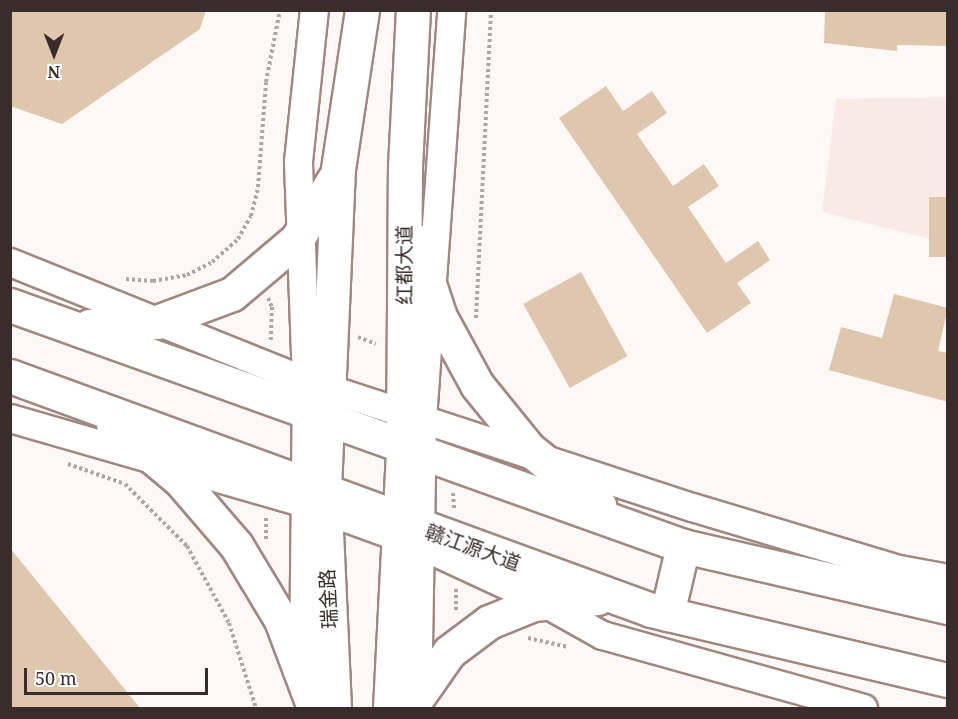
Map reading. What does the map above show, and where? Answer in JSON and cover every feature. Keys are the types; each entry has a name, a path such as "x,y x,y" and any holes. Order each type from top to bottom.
{"main road":[{"path":"315,496 318,400 338,169 362,10"},
{"name":"红都大道","path":"408,532 413,416 405,167 413,10"},
{"path":"405,167 415,243 434,301 477,385 539,457 593,501 673,542"},
{"path":"57,322 117,327 157,322 232,294 278,260 302,233 338,169"},
{"path":"10,305 57,322 318,400 412,450 673,542 948,608"},
{"name":"赣江源大道","path":"10,376 408,532 659,612 948,680"},
{"path":"78,402 158,460 236,545 281,620 303,672 314,708"},
{"name":"瑞金路","path":"315,496 334,708"},
{"path":"408,532 409,705"},
{"path":"409,705 432,671 469,635 510,612 543,602 605,598 659,612 673,542"}],"street":[{"path":"314,10 298,161 302,233 318,400"},
{"path":"413,416 434,301 451,10"},
{"path":"10,262 157,322 318,400 413,416 865,559 948,578"},
{"path":"10,418 158,460 315,496 304,554 304,708"},
{"path":"408,532 417,597 409,705"},
{"path":"408,532 602,635 863,708"}],"path":[{"path":"121,279 153,281 187,275 212,262 238,239 251,216 258,187 266,82 280,10"},
{"path":"480,331 473,311 491,10"},
{"path":"57,460 125,484 187,546 229,623 256,708"},
{"path":"266,539 304,554"},
{"path":"417,597 456,612"},
{"path":"519,638 571,648"}],"shaded area":[{"path":"947,97 947,243 822,212 836,99"}],"building":[{"path":"10,10 206,10 200,29 62,124 10,106"},
{"path":"825,10 948,10 948,46 897,45 897,51 824,43"},
{"path":"606,86 623,111 652,91 667,113 637,134 673,186 704,164 719,186 688,207 726,263 758,241 770,260 737,283 751,303 707,333 559,118"},
{"path":"929,197 948,197 948,257 929,257"},
{"path":"581,272 628,356 570,388 523,304"},
{"path":"894,294 948,308 938,351 948,353 948,402 829,370 841,327 882,338"},
{"path":"10,548 140,708 10,708"}]}
